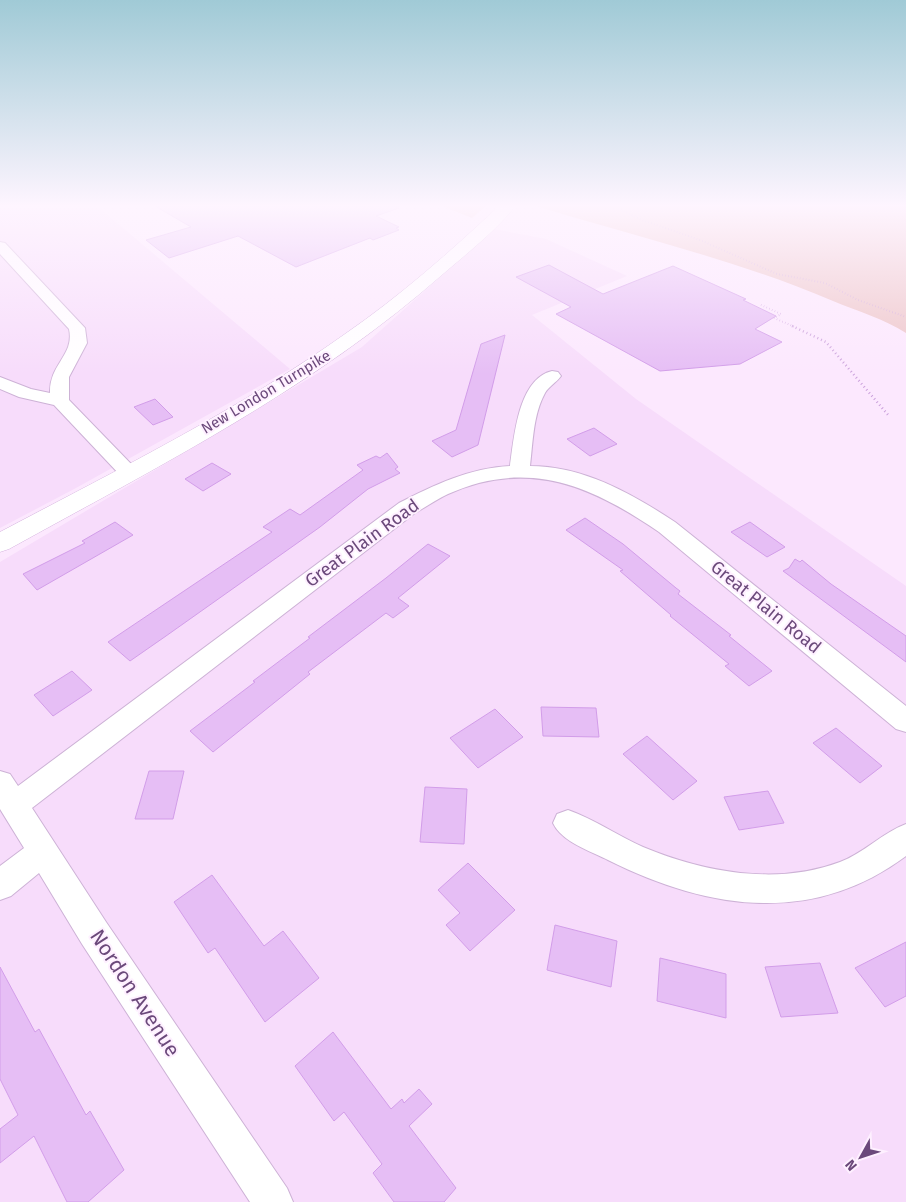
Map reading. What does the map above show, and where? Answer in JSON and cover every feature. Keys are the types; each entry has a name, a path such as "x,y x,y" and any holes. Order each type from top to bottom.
{"main road":[{"name":"New London Turnpike","path":"0,543 246,406 351,339 394,307 444,262"}],"street":[{"path":"15,262 77,328 80,340 79,347 60,376 60,401"},
{"path":"519,471 533,398 541,385 552,376"},
{"path":"0,382 25,392 60,401 128,472"},
{"name":"Great Plain Road","path":"7,794 410,506 432,494 465,481 487,475 519,471 550,473 583,480 608,490 640,508 906,721"},
{"name":"Nordon Avenue","path":"7,794 94,933 273,1202"},
{"path":"568,823 601,842 670,871 719,885 752,890 800,887 840,877 877,859 906,838"},
{"path":"0,885 44,851"}],"path":[{"path":"751,262 792,278 825,283 858,300 906,317"},
{"path":"761,305 781,314 774,318 826,342 889,416"}],"shaded area":[{"path":"0,262 163,262 290,369 76,488 0,528"},
{"path":"457,262 597,262 627,276 532,315 636,399 906,586 906,1202 0,1202 0,562 362,347"},
{"path":"726,262 906,262 906,333 889,324 797,286"}],"building":[{"path":"287,262 309,262 296,267"},
{"path":"549,265 603,294 673,266 746,299 743,300 776,316 755,329 782,342 740,364 660,371 556,314 571,307 516,277"},
{"path":"505,335 478,445 452,457 432,441 456,430 481,344"},
{"path":"155,399 173,417 153,425 134,407"},
{"path":"594,428 617,444 590,456 567,439"},
{"path":"387,453 398,467 395,469 400,473 368,489 320,527 130,661 108,642 272,532 263,527 290,509 300,515 363,470 357,465 376,456 380,458"},
{"path":"212,463 231,474 203,491 185,479"},
{"path":"585,518 623,544 680,591 678,594 731,635 729,636 772,671 749,686 725,666 729,664 670,616 620,571 623,570 566,530"},
{"path":"115,522 133,535 37,590 23,574 85,543 82,541"},
{"path":"750,522 785,547 767,557 731,532"},
{"path":"428,544 450,556 398,598 409,606 393,618 386,613 308,672 310,674 213,752 190,731 255,682 253,681"},
{"path":"795,559 800,562 802,560 831,584 906,636 906,662 783,571 789,568"},
{"path":"72,671 92,690 53,716 34,695"},
{"path":"541,707 596,708 599,737 543,736"},
{"path":"495,709 523,737 478,768 450,738"},
{"path":"836,728 882,766 860,783 813,743"},
{"path":"647,736 697,781 673,800 623,754"},
{"path":"149,771 184,771 173,819 135,819"},
{"path":"425,787 467,789 464,844 420,842"},
{"path":"768,791 784,823 739,830 724,797"},
{"path":"468,863 515,910 470,951 446,925 460,913 438,890"},
{"path":"212,875 264,946 283,931 319,978 265,1022 215,948 208,953 174,902"},
{"path":"555,925 617,941 611,987 547,970"},
{"path":"906,942 906,996 885,1007 855,968"},
{"path":"660,958 726,974 726,1018 657,1001"},
{"path":"820,963 838,1013 781,1017 765,967"},
{"path":"0,967 35,1032 39,1029 86,1115 90,1111 124,1170 88,1202 67,1202 34,1136 0,1163 0,1129 18,1115 0,1079"},
{"path":"333,1032 391,1109 402,1099 404,1103 419,1089 432,1104 409,1126 456,1188 444,1202 394,1202 373,1173 382,1164 344,1112 334,1121 295,1066"}]}
